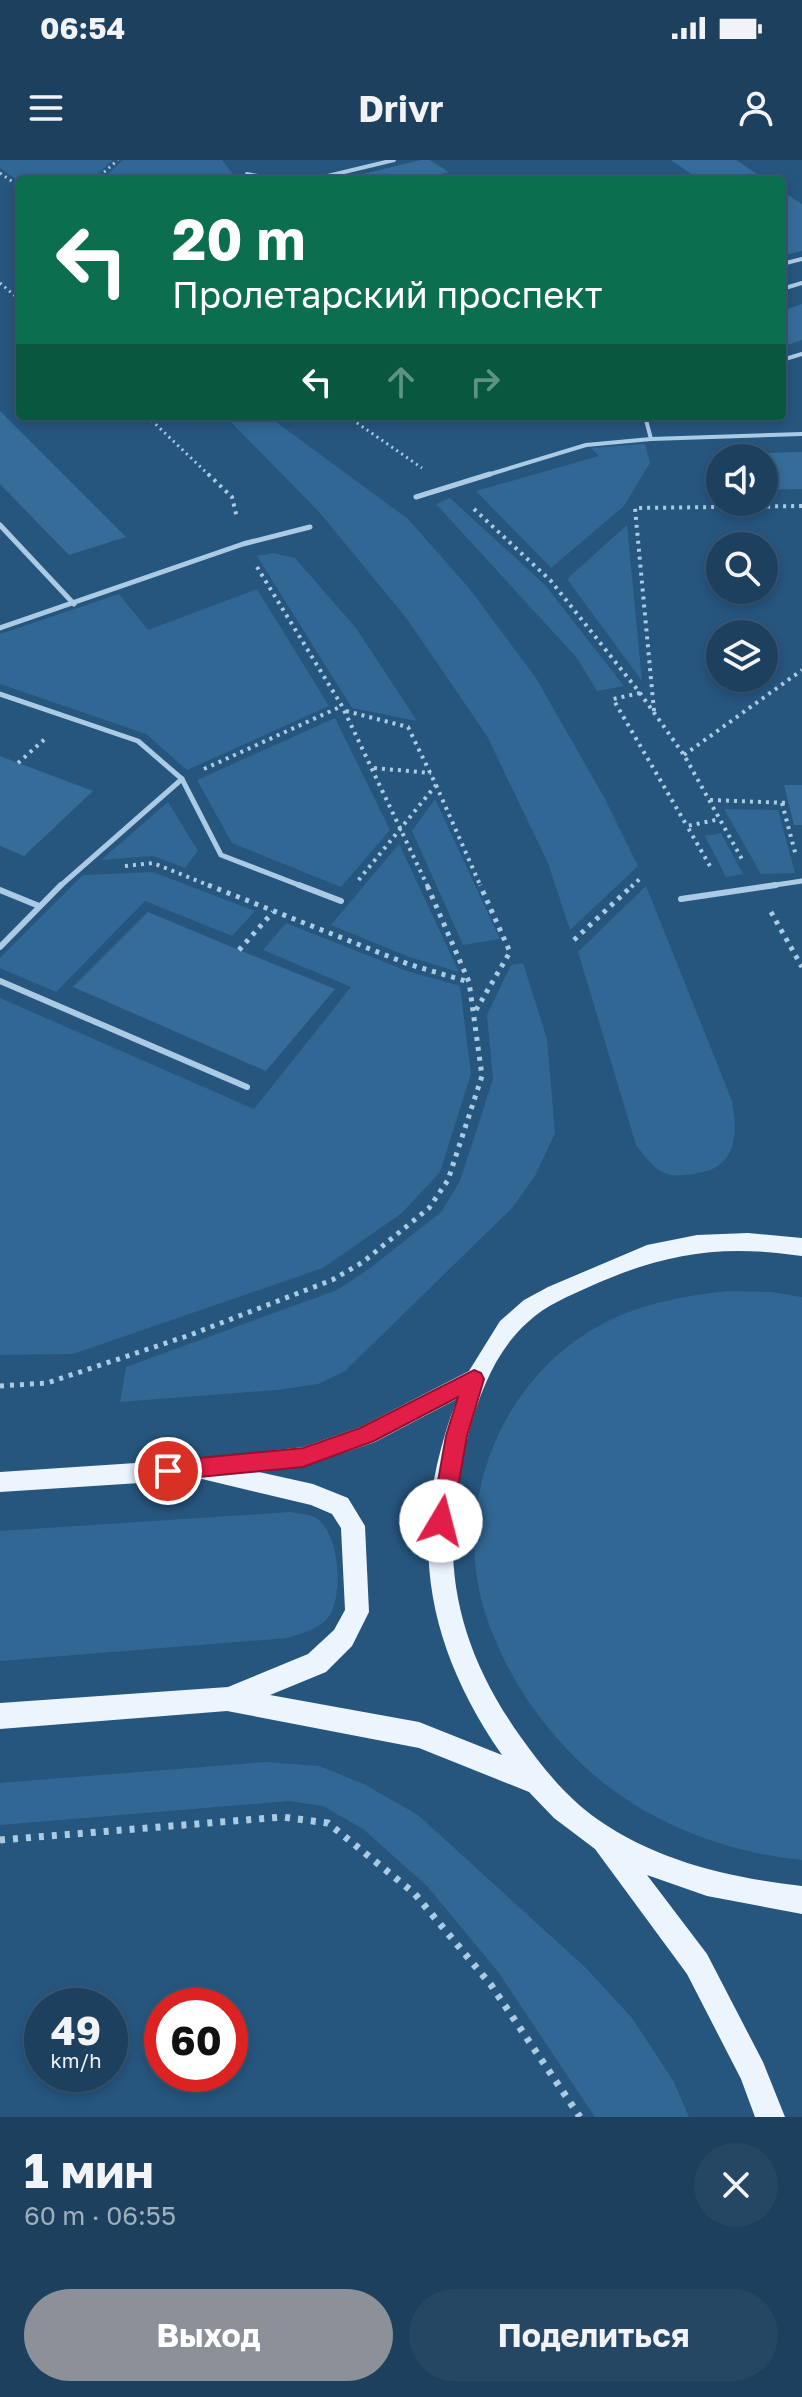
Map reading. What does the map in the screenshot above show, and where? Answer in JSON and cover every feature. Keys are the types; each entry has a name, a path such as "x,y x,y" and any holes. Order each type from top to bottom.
{"main road":[{"path":"802,1247 765,1241 704,1240 633,1256 530,1306 502,1338 474,1379 447,1484 439,1558 448,1615 470,1674 535,1781 565,1811 604,1840 694,1880 802,1900"},
{"path":"0,1482 196,1469 303,1457 379,1430 474,1379"},
{"path":"196,1469 313,1495 340,1506 353,1526 357,1612 343,1638 317,1663 227,1699"},
{"path":"0,1716 227,1699 419,1735 535,1781"},
{"path":"604,1840 697,1964 753,2072 770,2117"}],"lane":[{"path":"328,176 394,160"},
{"path":"247,174 257,176"},
{"path":"646,420 651,439"},
{"path":"416,497 586,445 651,439 802,434"},
{"path":"0,525 74,604"},
{"path":"0,628 243,544 310,527"},
{"path":"0,694 138,741 182,779 221,855 341,901"},
{"path":"0,947 76,870 182,779"},
{"path":"681,899 802,881"},
{"path":"0,890 39,906"},
{"path":"0,981 247,1087"}],"path":[{"path":"100,176 118,160"},
{"path":"0,283 16,297"},
{"path":"0,1386 47,1383 190,1335 332,1280 363,1262 429,1208 448,1180 482,1076 469,982 373,768 343,709 243,544 232,497 151,420"},
{"path":"353,420 449,486 551,581 640,693 684,755 802,967"},
{"path":"654,714 635,508 802,506"},
{"path":"684,755 802,670"},
{"path":"640,693 613,699 709,864"},
{"path":"182,779 343,709 408,727 510,952 475,1011"},
{"path":"373,768 431,773"},
{"path":"341,901 436,785"},
{"path":"709,800 785,803 799,867"},
{"path":"687,826 720,819"},
{"path":"76,870 153,863 408,964 469,982"},
{"path":"188,877 198,866"},
{"path":"574,940 642,877"},
{"path":"239,950 296,884"},
{"path":"0,1840 282,1817 328,1823 414,1893 491,1985 580,2117"}],"shaded area":[{"path":"0,160 113,160 95,176 16,176 16,179 0,168"},
{"path":"123,160 222,160 234,176 105,176"},
{"path":"229,420 273,420 408,519 469,588 536,678 604,797 638,866 570,930 548,863 487,736 407,619 320,513"},
{"path":"645,444 650,463 624,506 551,568 476,491 599,456 591,448"},
{"path":"450,498 545,585 624,686 597,691 577,658 436,504"},
{"path":"627,525 642,681 567,579"},
{"path":"273,553 295,558 356,628 417,721 352,708 257,556"},
{"path":"257,589 329,706 187,770 146,734 0,684 0,634 119,594 148,630"},
{"path":"335,718 390,830 341,887 232,843 197,780"},
{"path":"435,799 500,939 463,945 412,831"},
{"path":"168,802 198,851 185,868 153,856 101,860"},
{"path":"724,809 778,810 795,873 761,874"},
{"path":"721,833 743,874 726,877 705,836"},
{"path":"399,844 459,972 409,957 331,925"},
{"path":"153,872 255,911 232,936 145,901 56,992 0,968 0,958 83,875"},
{"path":"646,886 732,1101 734,1136 727,1156 721,1164 711,1169 691,1174 662,1172 636,1145 578,952"},
{"path":"286,923 407,971 460,986 471,1074 440,1172 402,1213 323,1268 73,1354 0,1355 0,998 254,1109 351,987 263,950"},
{"path":"523,963 547,1039 555,1133 535,1176 513,1207 345,1371 318,1384 277,1390 120,1402 126,1367 337,1290 369,1269 441,1212 460,1181 493,1079 487,1015 511,965"},
{"path":"727,1291 771,1292 802,1297 802,1860 737,1848 674,1826 644,1811 590,1772 553,1734 520,1688 487,1619 477,1576 474,1533 480,1491 492,1450 511,1411 536,1377 567,1347 619,1316 664,1301"},
{"path":"291,1512 316,1518 324,1526 335,1552 336,1598 326,1620 313,1629 287,1638 0,1661 0,1531"},
{"path":"265,1762 319,1766 364,1784 418,1815 586,1968 632,2018 674,2082 689,2117 595,2117 499,1973 427,1886 363,1829 323,1806 289,1801 0,1825 0,1783"}],"building":[{"path":"421,160 430,160 449,172 434,176 354,176"},
{"path":"671,160 736,160 760,176 694,176"},
{"path":"786,194 802,204 802,251 786,255"},
{"path":"802,304 802,340 786,346 786,310"},
{"path":"0,411 126,537 69,555 0,484"},
{"path":"802,452 802,489 778,490 778,453"},
{"path":"0,756 93,791 24,856 0,846"},
{"path":"784,785 802,785 802,825 794,825"},
{"path":"148,912 335,989 266,1071 73,987"}],"route":[{"path":"168,1471 303,1457 367,1435 474,1379 457,1436 441,1521"}]}
